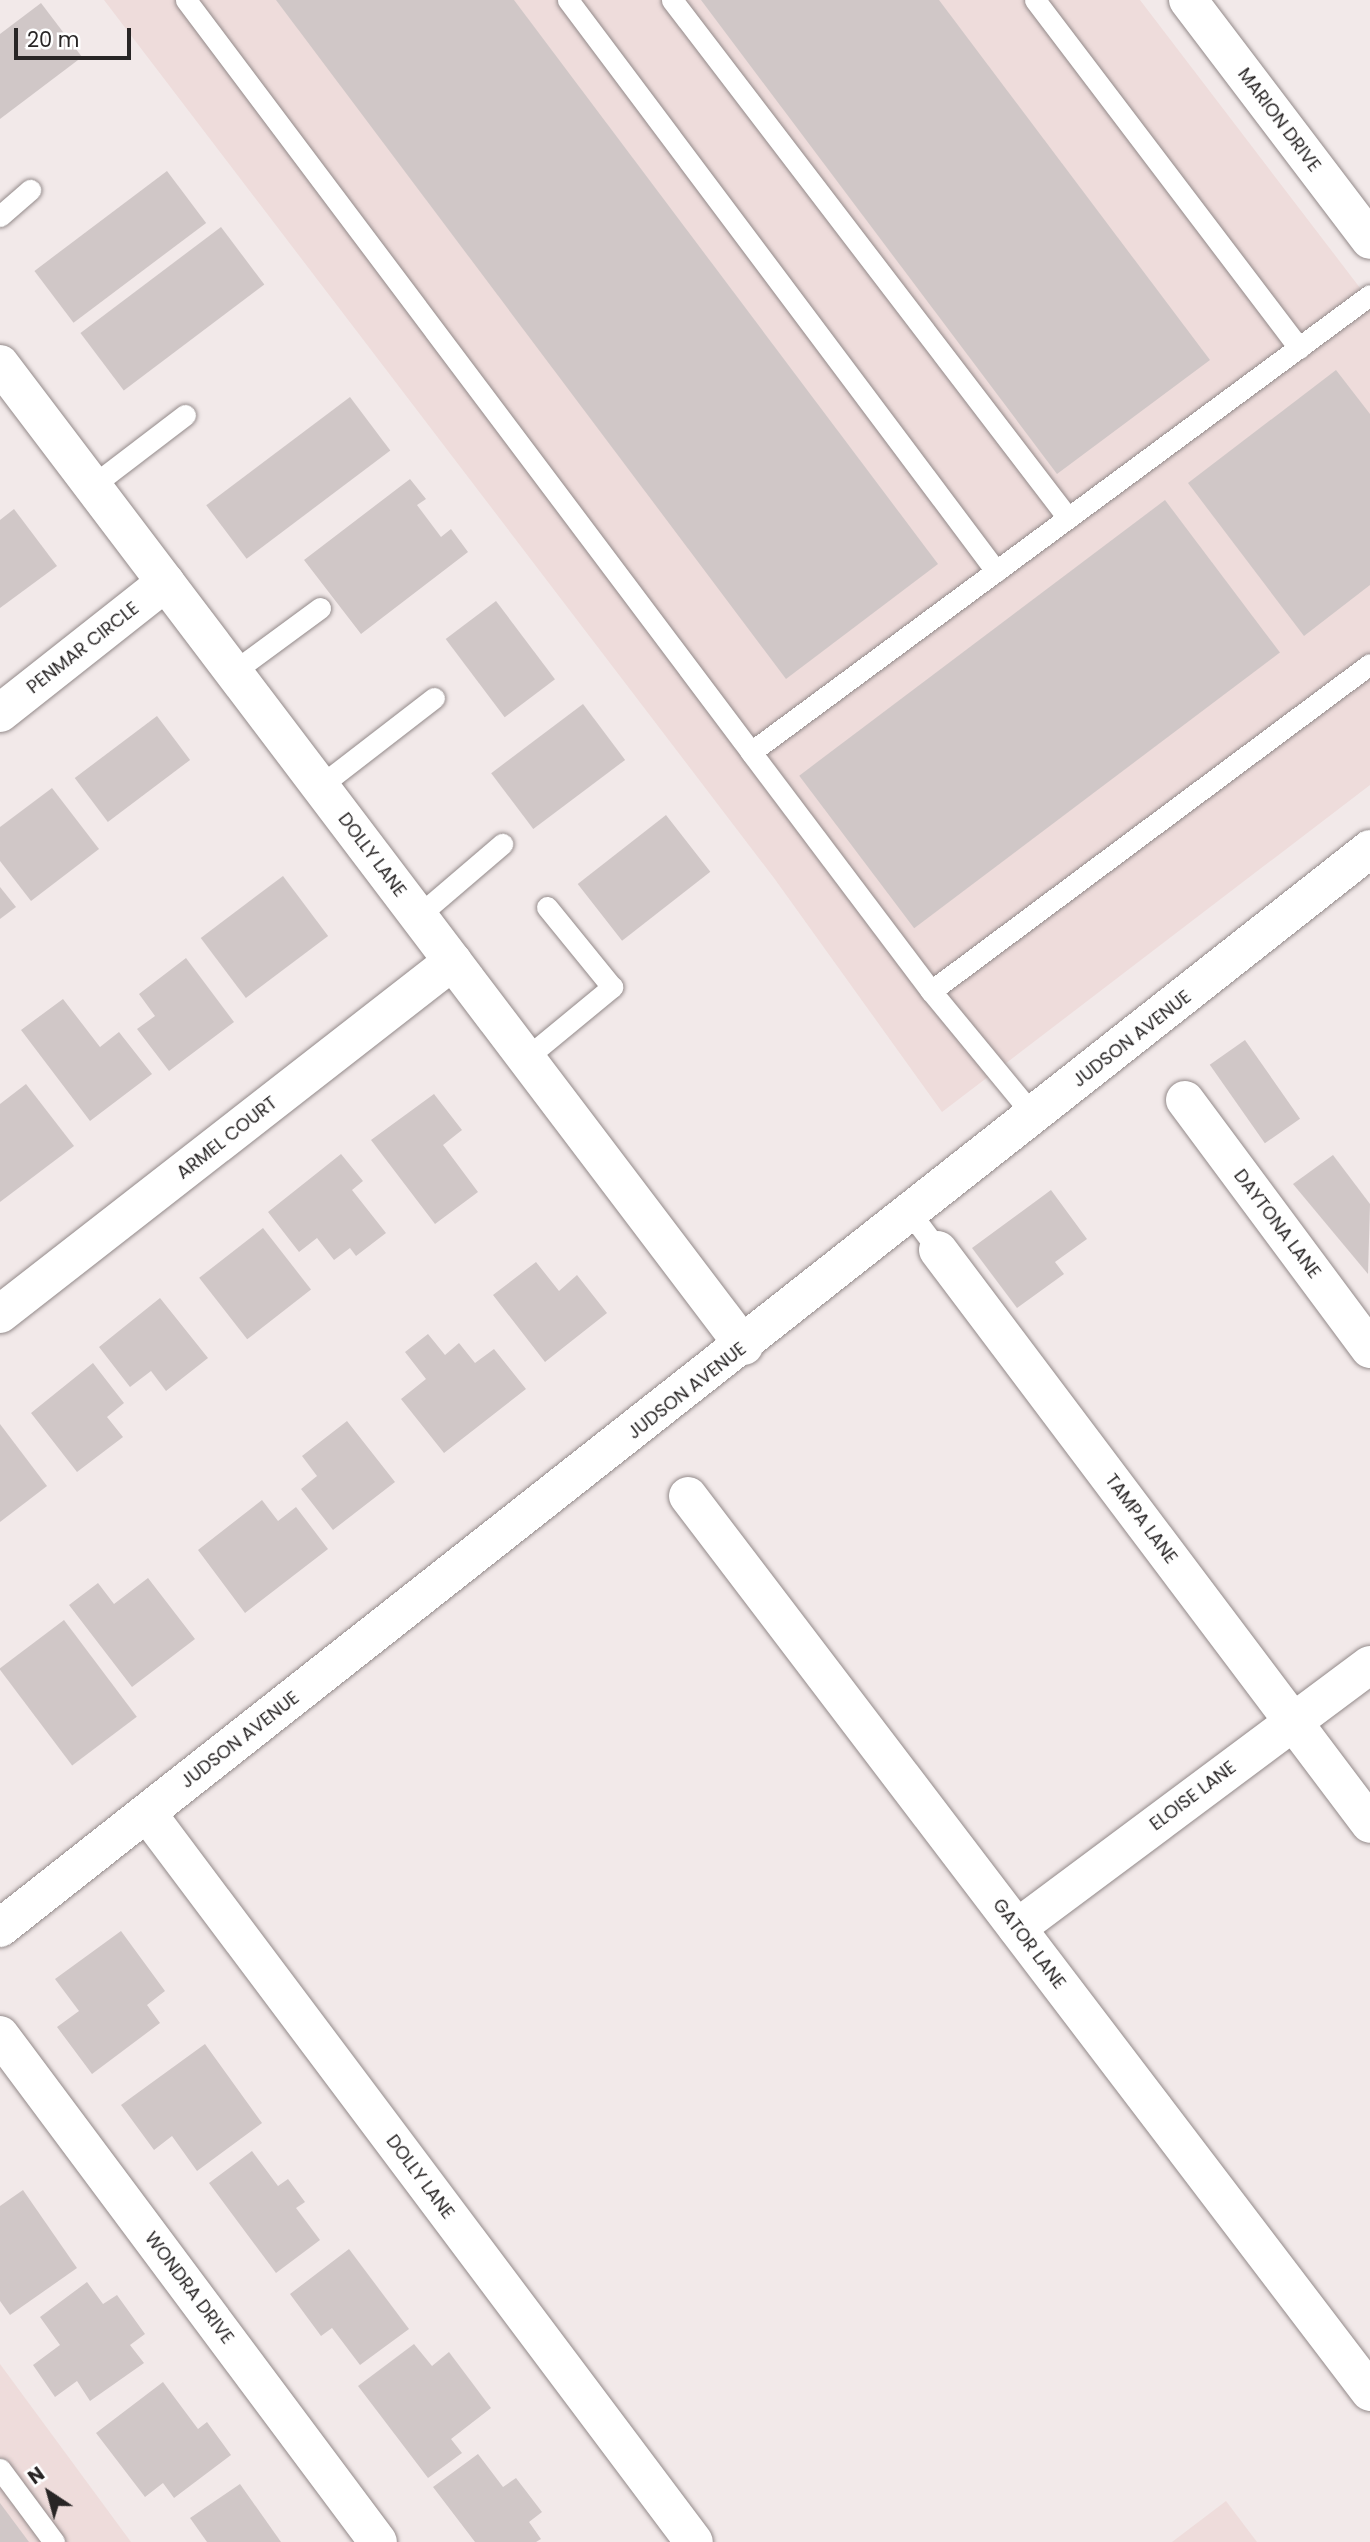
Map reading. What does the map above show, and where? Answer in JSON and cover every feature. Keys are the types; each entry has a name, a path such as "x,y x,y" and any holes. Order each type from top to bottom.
{"street":[{"name":"MARION DRIVE","path":"1188,0 1370,240"},
{"name":"DOLLY LANE","path":"0,364 744,1346"},
{"name":"PENMAR CIRCLE","path":"0,713 166,582"},
{"name":"JUDSON AVENUE","path":"0,1928 744,1346 1370,849"},
{"name":"ARMEL COURT","path":"0,1314 453,961"},
{"name":"DAYTONA LANE","path":"1185,1100 1370,1349"},
{"name":"TAMPA LANE","path":"938,1250 1370,1824"},
{"name":"GATOR LANE","path":"688,1496 1370,2392"},
{"name":"ELOISE LANE","path":"1017,1928 1370,1665"},
{"name":"DOLLY LANE","path":"147,1813 694,2542"},
{"name":"WONDRA DRIVE","path":"0,2035 378,2542"}],"lane":[{"path":"186,0 751,752 932,990 1034,1116"},
{"path":"568,0 996,571"},
{"path":"672,0 1068,518"},
{"path":"1035,0 1299,348"},
{"path":"0,216 30,190"},
{"path":"751,752 1370,295"},
{"path":"92,486 185,415"},
{"path":"233,672 320,608"},
{"path":"932,990 1370,664"},
{"path":"320,786 434,698"},
{"path":"418,916 502,845"},
{"path":"526,1058 612,986 547,907"},
{"name":"TAMPA LANE","path":"911,1214 938,1250"},
{"path":"0,2469 54,2542"}],"shaded area":[{"path":"104,0 1140,0 1370,301 1370,785 942,1112 774,878"},
{"path":"0,2364 131,2542 0,2542"},
{"path":"1226,2501 1257,2542 1172,2542"}],"building":[{"path":"276,0 514,0 938,564 786,679"},
{"path":"701,0 939,0 1210,360 1057,474"},
{"path":"41,3 82,57 0,119 0,34"},
{"path":"167,171 206,223 74,323 34,271"},
{"path":"221,227 264,285 124,390 80,333"},
{"path":"1336,370 1370,414 1370,585 1304,636 1188,483"},
{"path":"350,397 390,451 247,559 206,505"},
{"path":"410,479 426,499 417,505 441,537 451,529 468,552 361,634 304,560"},
{"path":"1165,500 1280,653 914,928 799,776"},
{"path":"14,509 57,566 0,608 0,520"},
{"path":"496,601 555,679 505,717 446,639"},
{"path":"583,704 625,760 533,829 491,773"},
{"path":"157,716 190,760 108,822 75,778"},
{"path":"52,788 99,849 31,901 0,861 0,827"},
{"path":"666,815 710,872 622,941 578,884"},
{"path":"283,876 328,936 246,998 201,938"},
{"path":"0,887 16,907 0,919"},
{"path":"186,958 234,1022 169,1071 137,1029 155,1016 139,994"},
{"path":"63,999 100,1047 119,1032 152,1074 90,1121 21,1030"},
{"path":"1245,1040 1300,1119 1265,1143 1210,1065"},
{"path":"26,1084 74,1146 0,1202 0,1104"},
{"path":"434,1094 462,1130 443,1145 478,1192 435,1224 371,1140"},
{"path":"341,1154 363,1181 352,1190 386,1233 356,1256 350,1248 334,1260 317,1238 299,1252 268,1212"},
{"path":"1333,1155 1370,1204 1368,1274 1293,1184"},
{"path":"1051,1190 1087,1239 1055,1262 1064,1274 1017,1308 972,1248"},
{"path":"263,1228 311,1289 247,1339 199,1278"},
{"path":"536,1262 559,1291 577,1275 607,1313 545,1362 493,1295"},
{"path":"160,1298 208,1358 166,1391 151,1371 130,1387 99,1347"},
{"path":"428,1334 445,1355 459,1343 475,1363 494,1349 526,1389 444,1453 401,1399 426,1379 405,1352"},
{"path":"93,1363 124,1403 107,1417 123,1437 77,1472 31,1413"},
{"path":"347,1421 395,1482 333,1530 301,1489 317,1476 302,1456"},
{"path":"0,1424 47,1486 0,1522"},
{"path":"262,1500 278,1521 296,1507 328,1549 245,1613 198,1550"},
{"path":"148,1578 195,1639 132,1687 69,1605 98,1583 114,1604"},
{"path":"64,1620 137,1717 72,1765 0,1670"},
{"path":"121,1931 165,1991 147,2005 160,2023 92,2074 57,2027 79,2011 55,1979"},
{"path":"205,2044 262,2123 197,2171 172,2136 154,2150 121,2105"},
{"path":"252,2151 278,2186 288,2179 305,2202 296,2208 320,2240 276,2273 209,2183"},
{"path":"23,2190 77,2268 10,2315 0,2301 0,2206"},
{"path":"349,2249 409,2329 360,2365 332,2328 321,2336 290,2294"},
{"path":"87,2282 103,2304 117,2295 145,2334 130,2345 144,2363 90,2401 77,2381 55,2397 33,2365 60,2345 40,2317"},
{"path":"414,2344 432,2366 449,2352 491,2408 451,2439 462,2453 428,2478 358,2386"},
{"path":"163,2382 198,2429 207,2422 231,2455 174,2498 163,2483 145,2497 96,2433"},
{"path":"478,2454 503,2487 516,2478 542,2512 529,2522 541,2539 536,2542 475,2542 433,2487"},
{"path":"240,2484 281,2542 207,2542 190,2518"},
{"path":"0,2503 29,2542 0,2542"}]}
